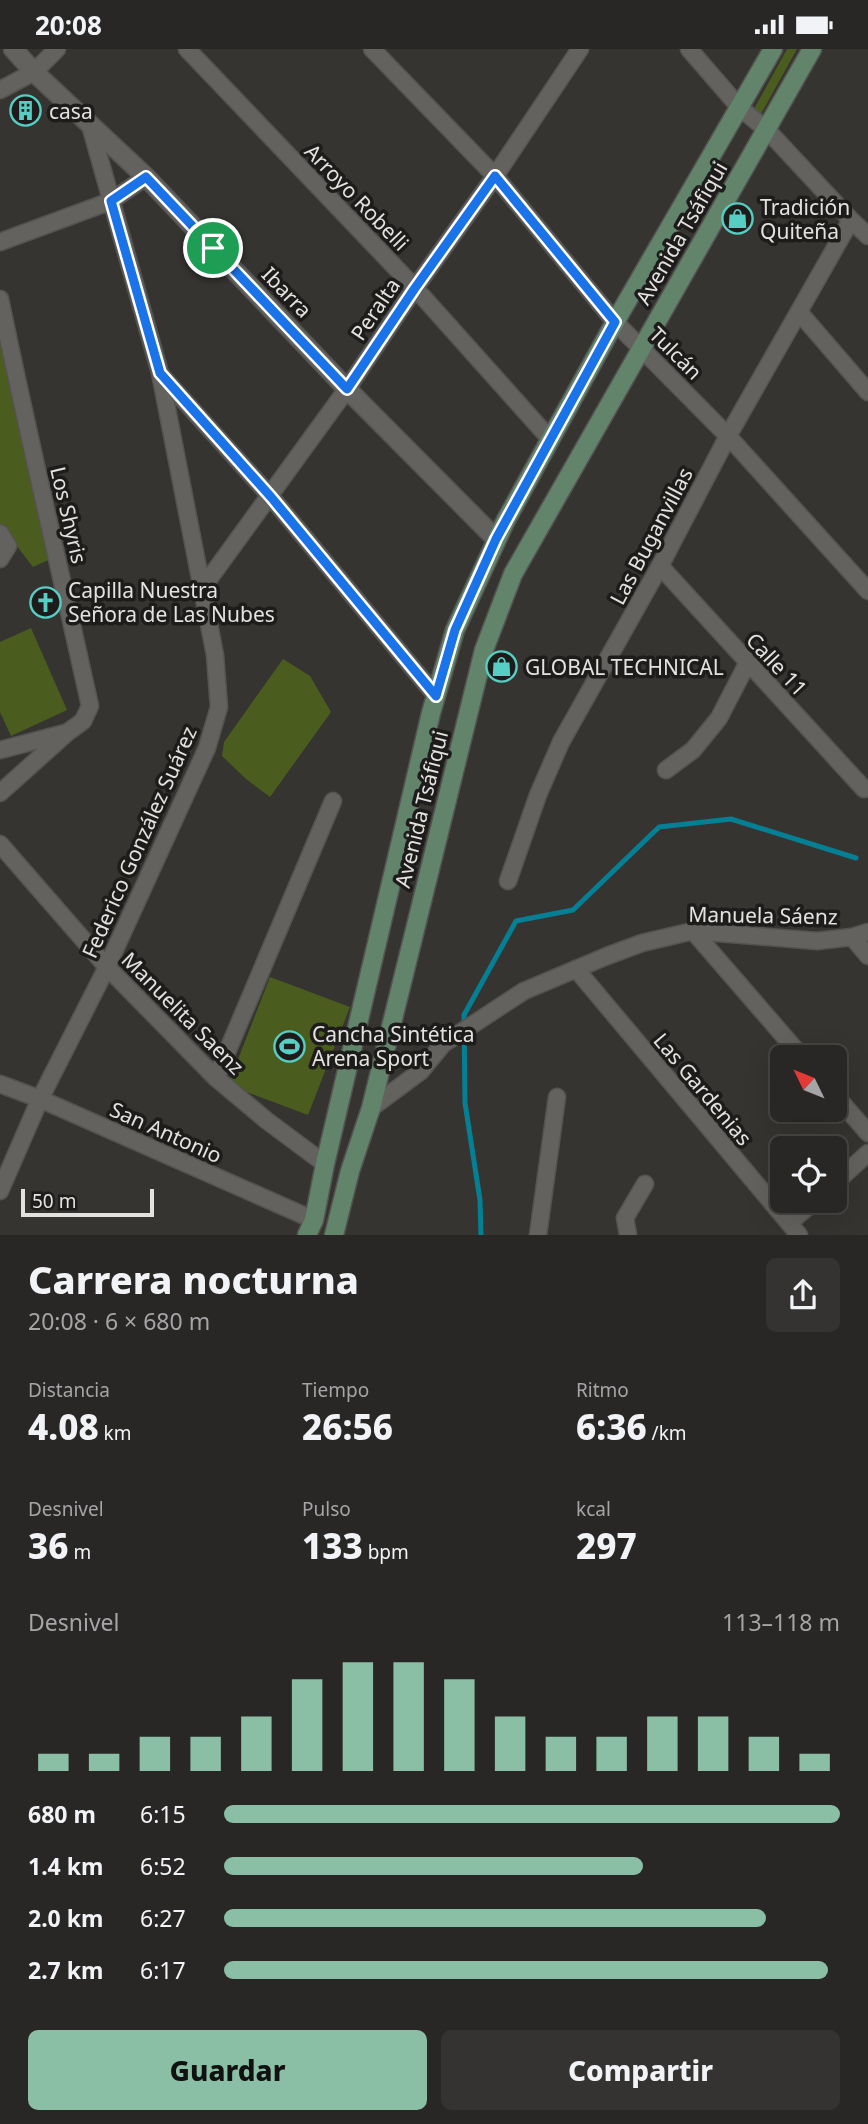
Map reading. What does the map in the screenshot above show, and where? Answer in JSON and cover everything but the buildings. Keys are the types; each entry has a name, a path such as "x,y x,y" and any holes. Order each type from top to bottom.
{"main road":[{"name":"Avenida Tsáfiqui","path":"310,1227 436,696 455,630 496,539 550,439 773,49"},
{"name":"Avenida Tsáfiqui","path":"334,1235 350,1171 372,1108 484,650 513,574 812,49"}],"street":[{"name":"Ibarra","path":"13,49 146,177 347,389 496,539"},
{"path":"0,90 34,72 57,49"},
{"name":"Arroyo Robelli","path":"187,49 415,288 550,439"},
{"name":"Tulcán","path":"372,49 495,176 615,322 728,436 868,591"},
{"name":"Peralta","path":"201,590 347,389 580,49"},
{"path":"689,49 740,108 767,130 868,236"},
{"name":"Federico González Suárez","path":"0,1191 40,1100 107,967 207,748 219,707 215,655 160,373 90,125"},
{"path":"0,242 111,201 146,177"},
{"name":"Las Buganvillas","path":"508,881 538,795 561,742 660,566 728,436 851,220"},
{"name":"Los Shyris","path":"0,299 90,706 83,721 0,793"},
{"path":"799,312 868,392"},
{"path":"160,373 271,497 436,696"},
{"path":"0,533 8,545 0,559"},
{"name":"Calle 11","path":"660,566 864,789"},
{"path":"666,770 693,750 719,718 747,664"},
{"path":"0,750 68,732"},
{"path":"216,1078 333,801"},
{"name":"Manuelita Saenz","path":"0,844 107,967 216,1078 325,1164"},
{"path":"693,931 792,1045"},
{"name":"Manuela Sáenz","path":"372,1108 421,1071 443,1044 524,991 642,943 693,931 817,941 852,937 868,932"},
{"path":"852,937 868,956"},
{"name":"Las Gardenias","path":"576,969 794,1229"},
{"name":"San Antonio","path":"0,1084 40,1100 310,1227"},
{"path":"538,1235 558,1097"},
{"path":"847,1109 868,1133"},
{"path":"847,1172 868,1153"},
{"path":"628,1235 625,1218 645,1184"},
{"path":"794,1229 806,1213"}],"green space":[{"path":"787,49 797,49 761,114 754,109"},
{"path":"0,299 57,556 33,567 0,524"},
{"path":"31,628 67,710 11,736 0,712 0,642"},
{"path":"283,659 310,676 331,712 270,797 222,756 224,742"},
{"name":"Cancha Sintética Arena Sport","path":"270,977 350,1007 308,1115 228,1085"}],"waterway":[{"path":"481,1235 480,1200 465,1103 464,1015 516,921 573,910 659,827 731,819 856,858"}],"place":[{"name":"casa","path":"26,111"},
{"name":"Tradición Quiteña","path":"737,219"},
{"name":"Capilla Nuestra Señora de Las Nubes","path":"45,602"},
{"name":"GLOBAL TECHNICAL","path":"502,667"},
{"name":"Cancha Sintética Arena Sport","path":"289,1046"}],"route":[{"path":"495,176 615,322 496,539 455,630 436,696 271,497 160,373 111,201 146,177 213,248 347,389 495,176"}]}
